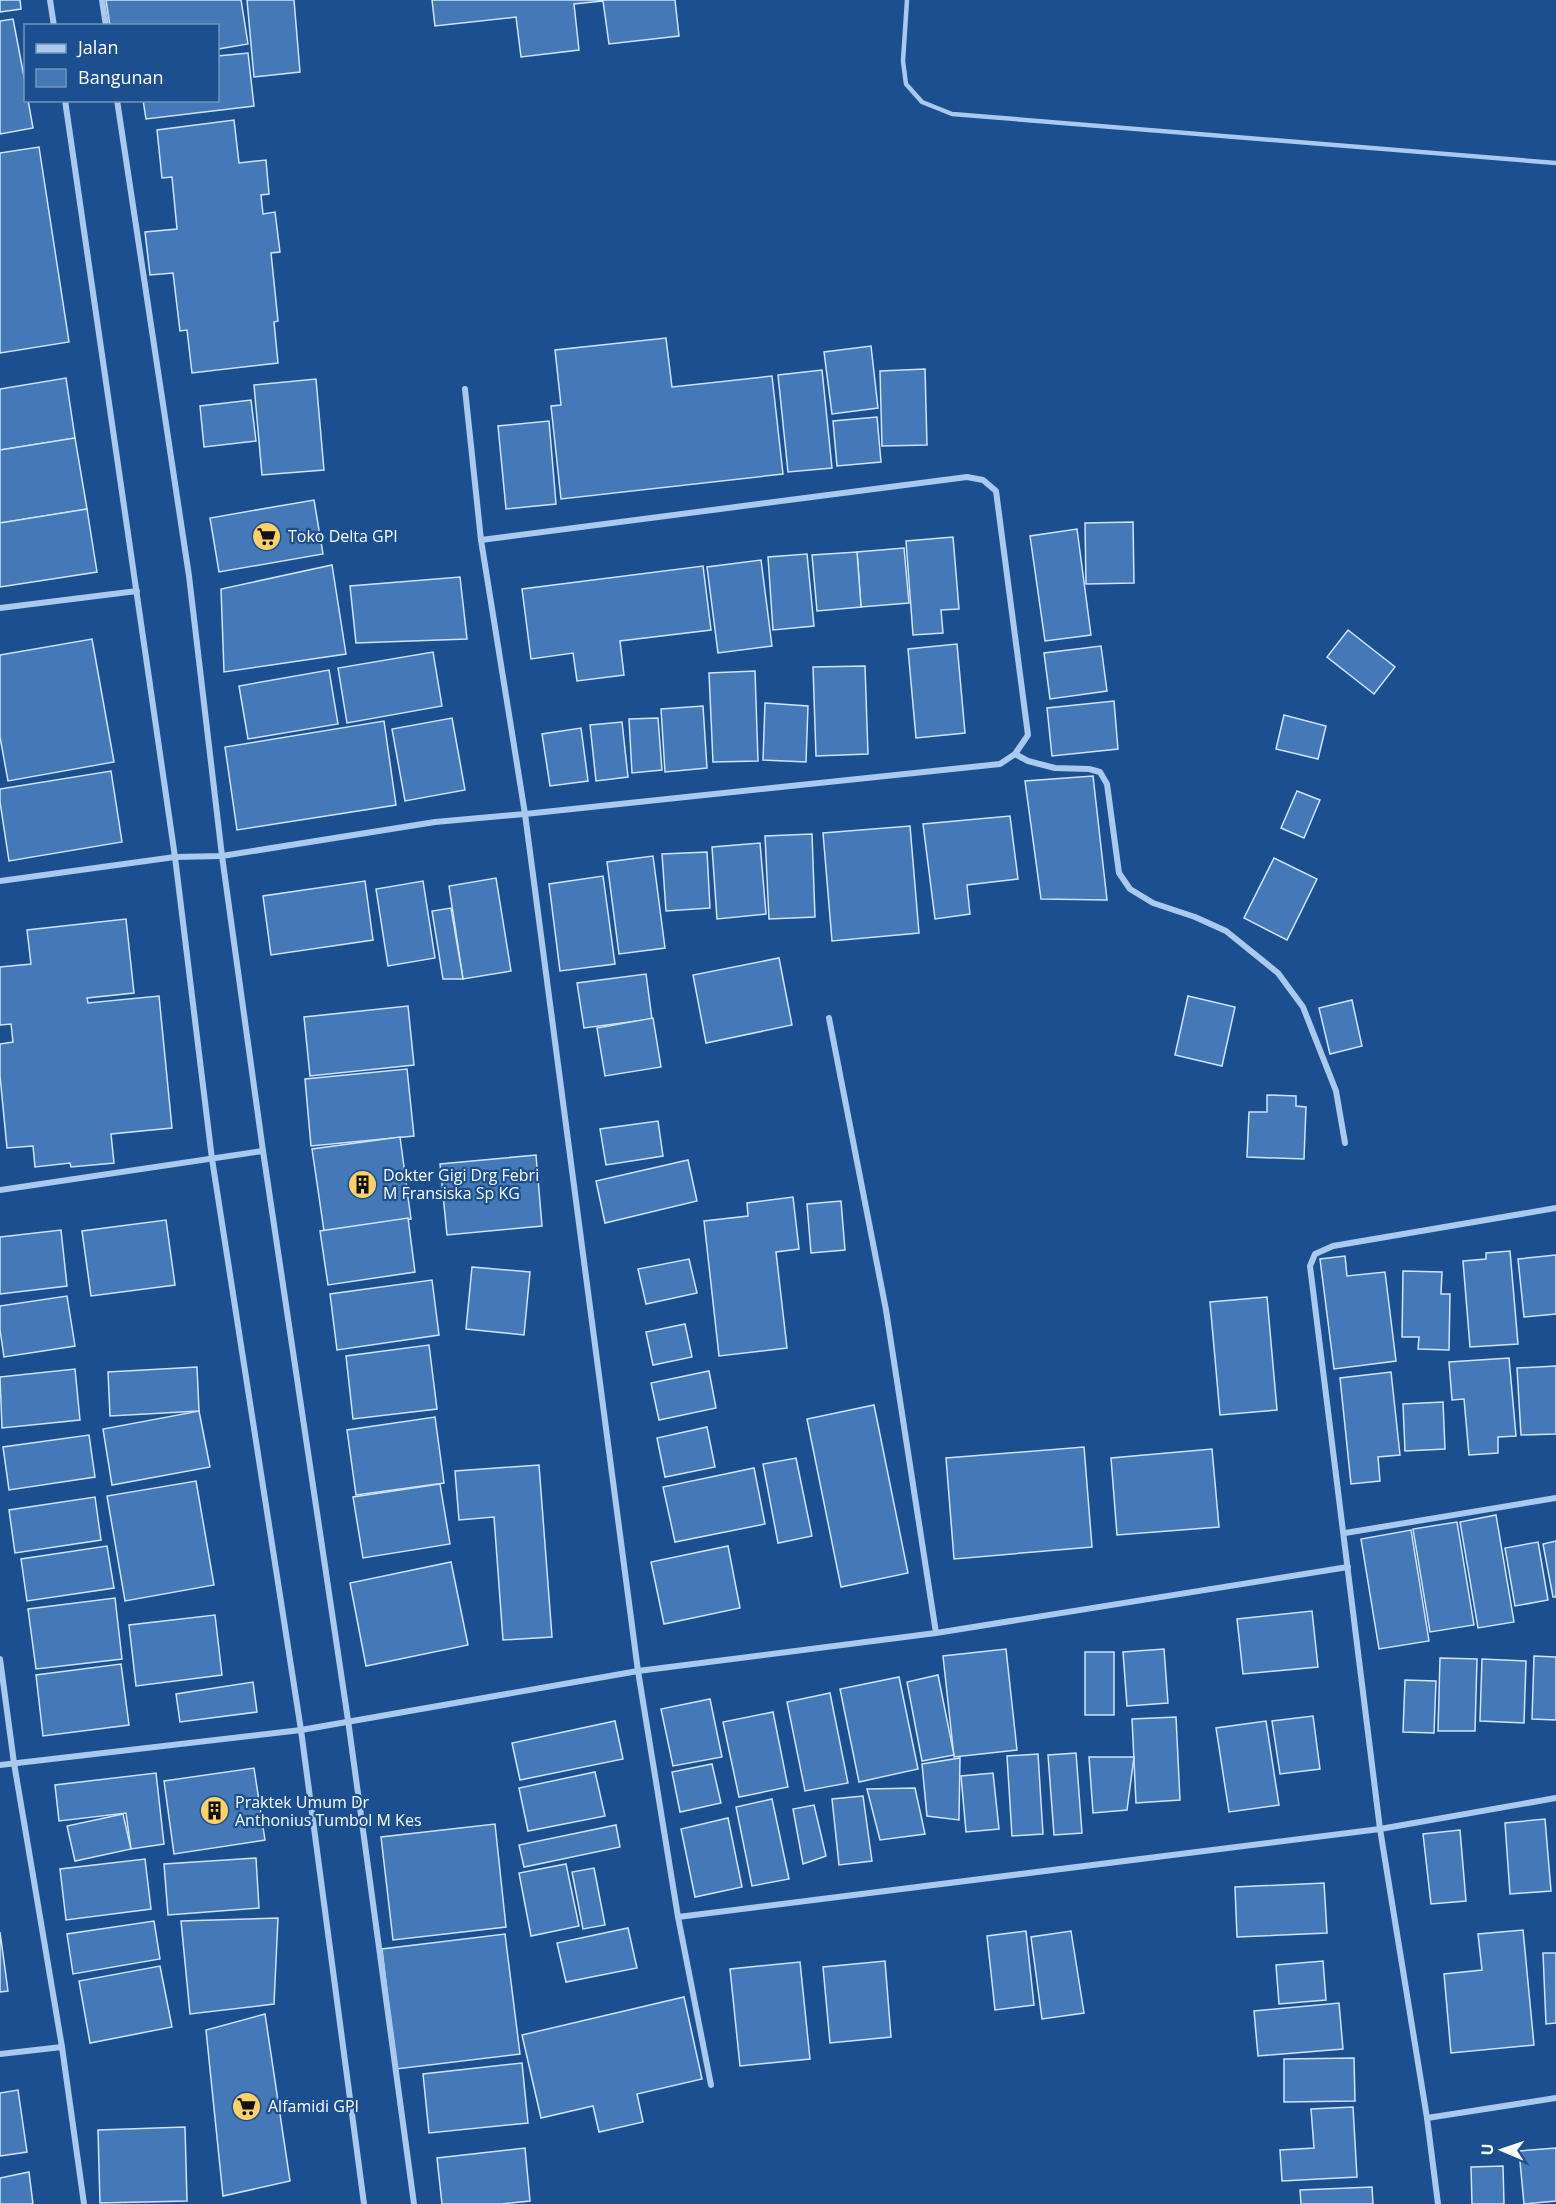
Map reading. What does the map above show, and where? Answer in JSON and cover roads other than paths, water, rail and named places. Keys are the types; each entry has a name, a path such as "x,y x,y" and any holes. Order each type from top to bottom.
{"street":[{"path":"50,0 54,24"},
{"path":"102,0 106,24"},
{"path":"65,102 175,858 212,1159 301,1730 364,2204"},
{"path":"117,102 189,576 222,856 263,1150 348,1720 414,2204"},
{"path":"465,389 482,540 525,814 638,1671 678,1917 711,2085"},
{"path":"0,881 175,858 222,856 435,822 1000,764 1015,754 1028,735 996,491 983,480 967,477 482,540"},
{"path":"0,608 137,591"},
{"path":"1015,754 1028,761 1055,768 1089,769 1100,772 1107,784 1119,873 1130,889 1153,903 1195,917 1226,931 1278,973 1303,1007 1336,1091 1345,1143"},
{"path":"829,1018 886,1310 936,1633"},
{"path":"0,1190 263,1150"},
{"path":"1438,2204 1427,2118 1380,1829 1345,1533 1310,1272 1311,1262 1315,1254 1334,1246 1556,1208"},
{"path":"1345,1533 1556,1498"},
{"path":"0,1765 301,1730 638,1671 936,1633 1348,1567"},
{"path":"0,1659 14,1763 62,2047 84,2204"},
{"path":"678,1917 1380,1829 1556,1798"},
{"path":"0,2054 62,2047"},
{"path":"1427,2118 1556,2098"}],"lane":[{"path":"907,0 903,61 906,84 922,102 952,114 1556,163"}],"place":[{"name":"Toko Delta GPI","path":"267,536"},
{"name":"Dokter Gigi Drg Febri M Fransiska Sp KG","path":"362,1184"},
{"name":"Praktek Umum Dr Anthonius Tumbol M Kes","path":"214,1811"},
{"name":"Alfamidi GPI","path":"247,2106"}]}
